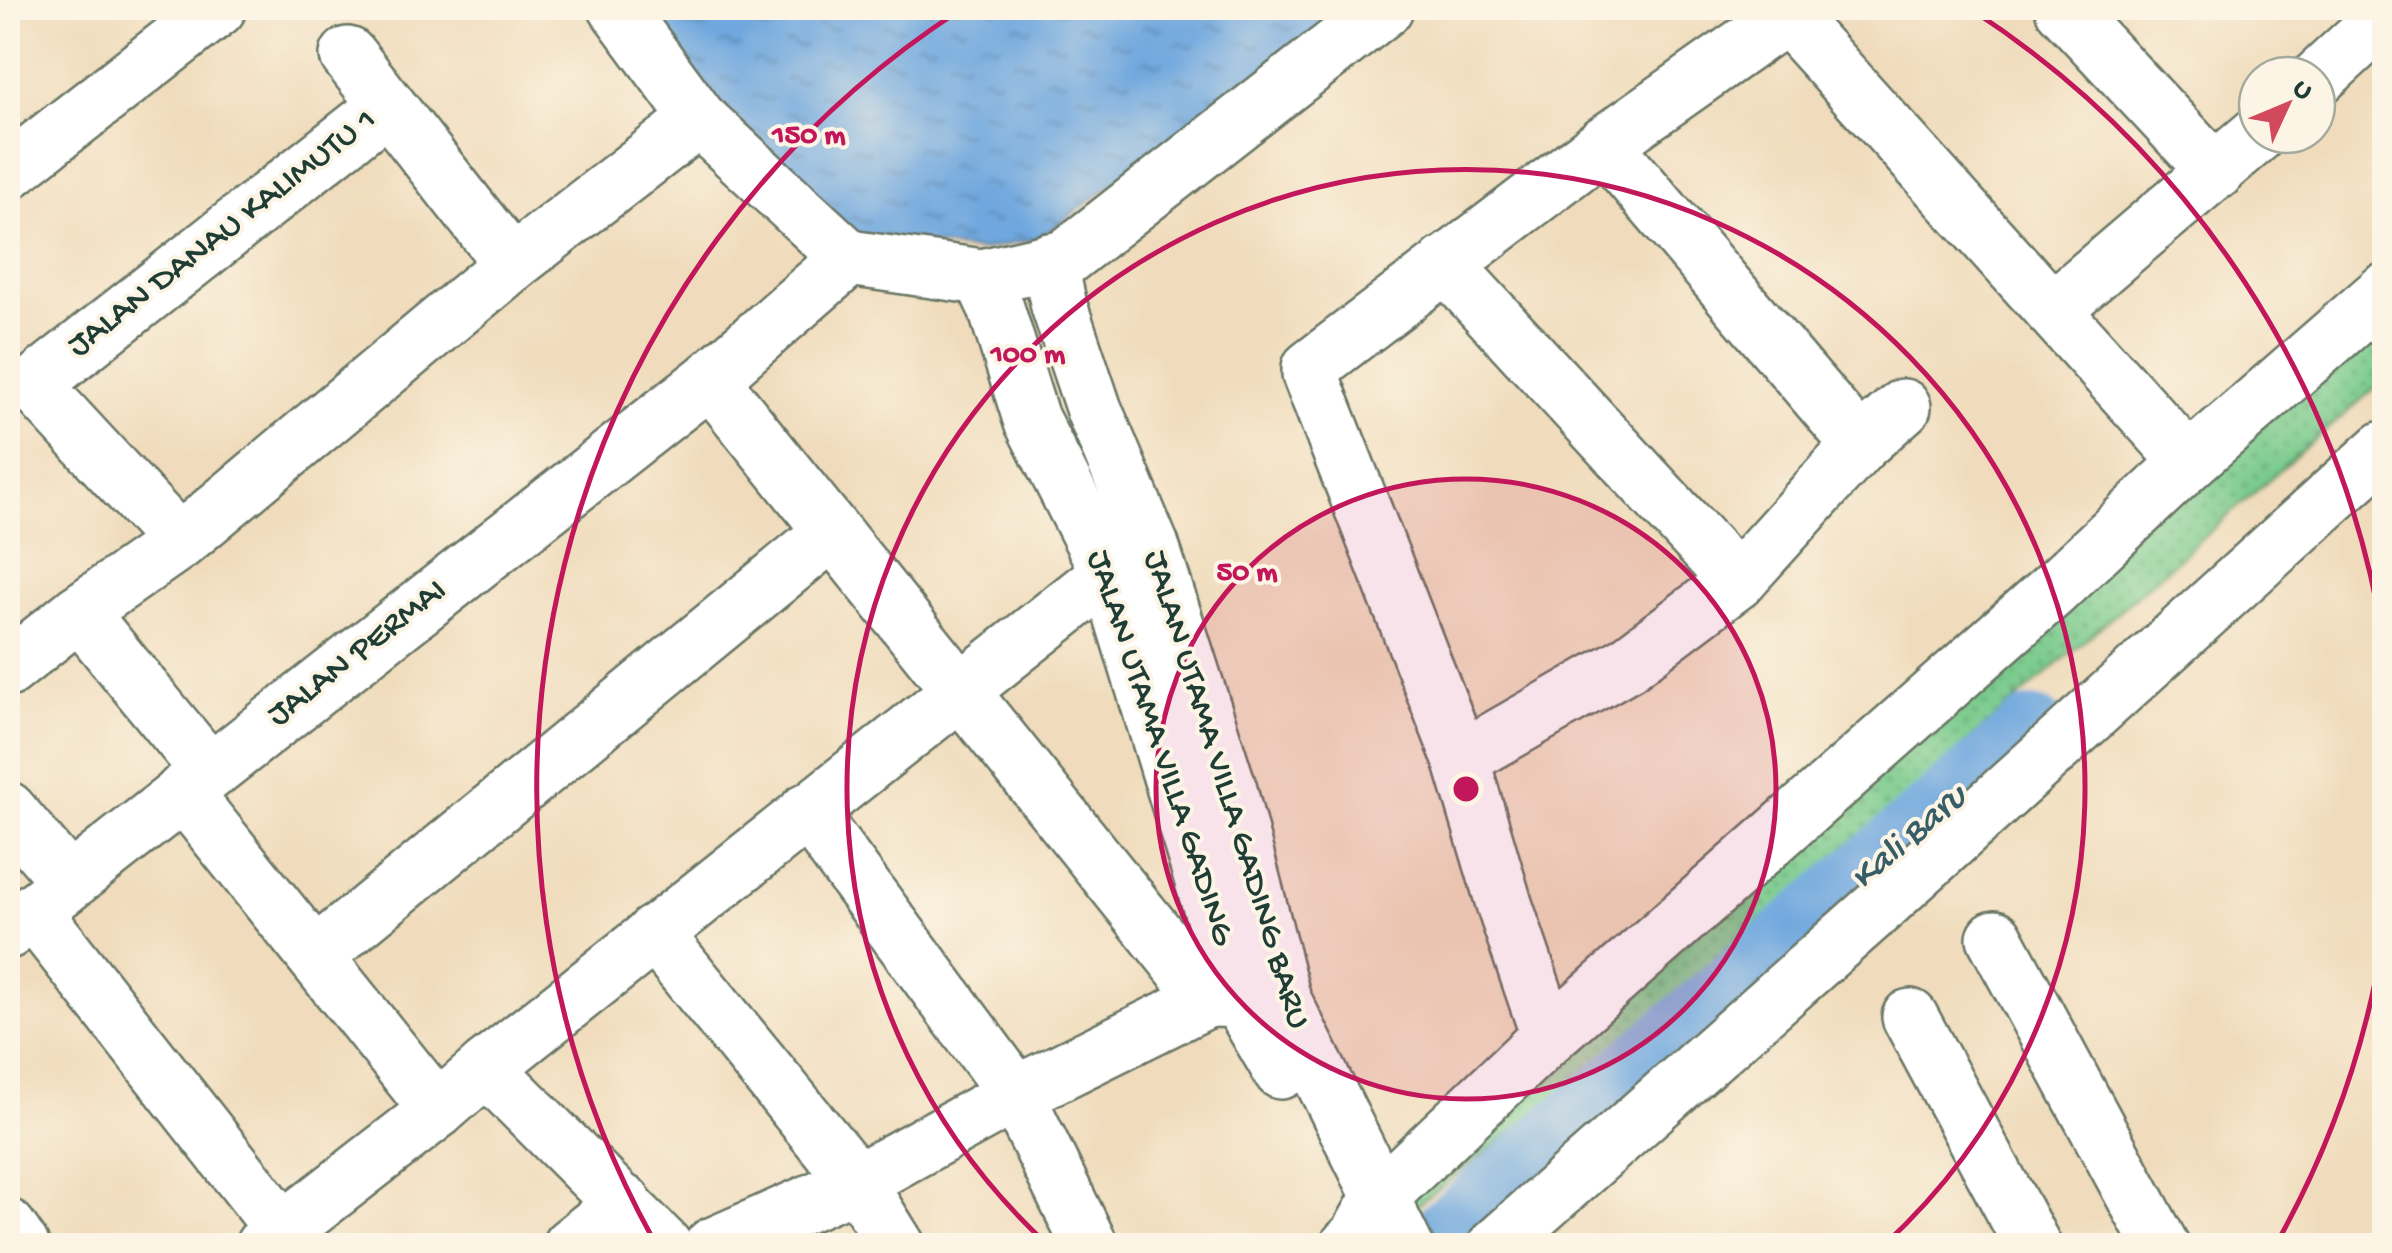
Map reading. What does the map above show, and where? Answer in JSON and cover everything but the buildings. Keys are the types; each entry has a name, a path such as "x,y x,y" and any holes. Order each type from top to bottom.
{"street":[{"path":"8,172 218,8"},
{"path":"616,8 699,119 848,258 982,277 1057,260 1385,8"},
{"path":"1549,1036 1460,759 1310,374 1313,364 1788,10 2189,462"},
{"path":"2082,14 2216,172"},
{"path":"2337,60 2384,17"},
{"name":"JALAN DANAU KALIMUTU 1","path":"348,54 512,264"},
{"name":"JALAN DANAU KALIMUTU 1","path":"179,542 44,396 42,378 387,106"},
{"path":"8,667 179,542 512,264 699,119"},
{"path":"1604,144 1860,445"},
{"path":"2052,310 2237,153"},
{"name":"JALAN PERMAI","path":"36,908 710,379 848,258"},
{"name":"JALAN UTAMA VILLA GADING BARU","path":"1057,260 1059,306 1094,410 1151,546 1230,790 1243,999 1375,1232"},
{"path":"1445,264 1737,581"},
{"name":"JALAN UTAMA VILLA GADING","path":"982,277 996,308 1031,420 1109,573 1243,999"},
{"path":"1375,1232 1549,1036 2039,604 2189,462 2384,292"},
{"path":"710,379 960,692 1243,999 1016,1094 857,1182 712,1246"},
{"path":"1460,759 1628,664 1737,581 1860,445 1903,407"},
{"path":"1496,1246 1880,906 2384,449"},
{"path":"314,956 832,532"},
{"path":"8,810 36,908 274,1238 1109,573"},
{"path":"79,612 314,956 438,1110"},
{"path":"807,811 1016,1094 1090,1246"},
{"path":"654,934 857,1182 897,1246"},
{"path":"1995,938 2161,1246"},
{"name":"JALAN UTAMA VILLA GADING BARU","path":"1243,999 1375,1232"},
{"path":"1910,1017 2033,1246"},
{"path":"486,1068 664,1246"},
{"path":"570,1246 624,1203"},
{"path":"8,1227 21,1246"}],"green space":[{"path":"2384,292 2384,380 1577,1082 1392,1224 1410,1168"}],"water":[{"path":"646,8 1350,8 1040,238 979,251 855,235 724,109"}],"waterway":[{"name":"Kali Baru","path":"1435,1246 2032,735"}]}
